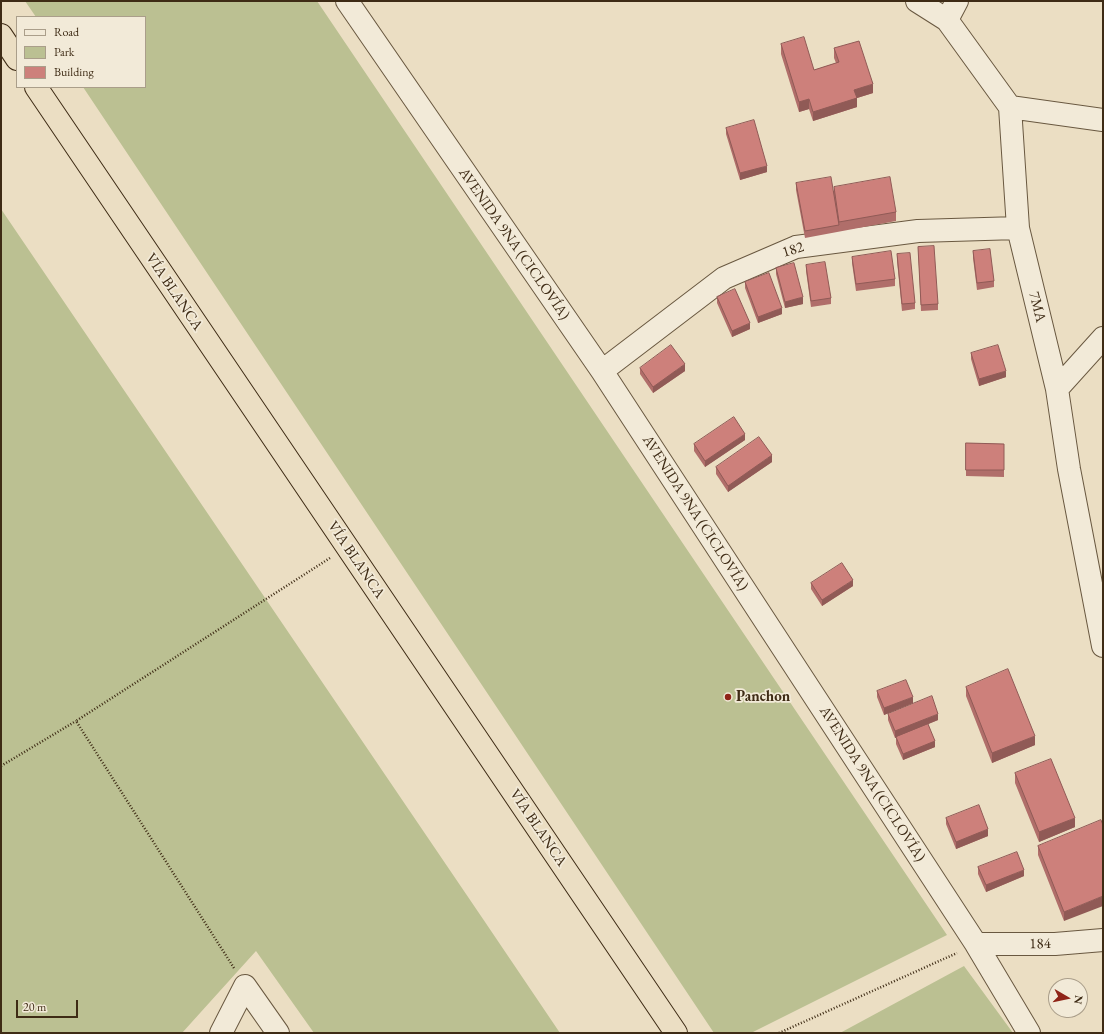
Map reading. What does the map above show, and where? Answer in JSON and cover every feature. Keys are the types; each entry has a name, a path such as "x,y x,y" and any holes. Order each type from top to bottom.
{"highway":[{"path":"1,35 16,58"},
{"name":"VÍA BLANCA","path":"37,88 676,1033"}],"street":[{"name":"AVENIDA 9NA (CICLOVÍA)","path":"347,1 602,371 976,944 1029,1033"},
{"path":"917,1 947,20 1010,107 1103,120"},
{"path":"947,20 957,1"},
{"name":"7MA","path":"1010,107 1018,228 1057,389 1069,469 1103,646"},
{"name":"182","path":"602,371 724,278 796,247 918,231 1018,228"},
{"path":"1057,389 1103,338"},
{"name":"184","path":"976,944 1055,944 1103,940"},
{"path":"221,1033 245,986 278,1033"}],"path":[{"path":"1,766 76,721 347,547"},
{"path":"76,721 245,986"},
{"path":"779,1033 976,944"}],"green space":[{"path":"25,1 317,1 947,935 751,1033 714,1033 84,88 146,88 146,16 35,16"},
{"path":"1,209 560,1033 314,1033 256,951 182,1033 1,1033"},
{"path":"964,966 1013,1033 840,1033"}],"building":[{"path":"804,37 814,70 839,62 834,48 859,41 873,84 854,90 857,98 813,112 809,99 799,102 781,44"},
{"path":"754,120 767,166 740,173 726,128"},
{"path":"831,177 839,225 805,231 796,183"},
{"path":"890,177 896,212 839,222 834,187"},
{"path":"934,246 938,304 921,305 918,247"},
{"path":"990,249 994,281 977,283 973,251"},
{"path":"891,251 895,279 856,284 852,257"},
{"path":"910,253 915,303 902,304 897,254"},
{"path":"825,262 831,298 811,301 806,265"},
{"path":"794,263 803,297 785,302 776,268"},
{"path":"769,273 782,308 758,317 745,282"},
{"path":"735,289 750,323 732,331 717,297"},
{"path":"671,345 685,364 653,387 640,368"},
{"path":"998,345 1006,371 979,379 971,353"},
{"path":"734,417 745,434 705,461 694,444"},
{"path":"759,437 772,455 728,486 716,467"},
{"path":"966,443 1004,444 1004,470 966,470"},
{"path":"842,563 853,580 822,600 811,583"},
{"path":"1008,669 1035,736 992,753 966,687"},
{"path":"906,680 913,697 884,708 877,691"},
{"path":"932,696 938,714 895,731 888,714"},
{"path":"928,724 935,741 903,754 896,737"},
{"path":"1051,759 1075,818 1039,832 1015,773"},
{"path":"979,805 988,829 956,842 946,818"},
{"path":"1101,820 1103,825 1103,896 1064,912 1038,846"},
{"path":"1017,852 1024,870 986,885 978,867"}],"place":[{"name":"Panchon","path":"728,697"}]}
